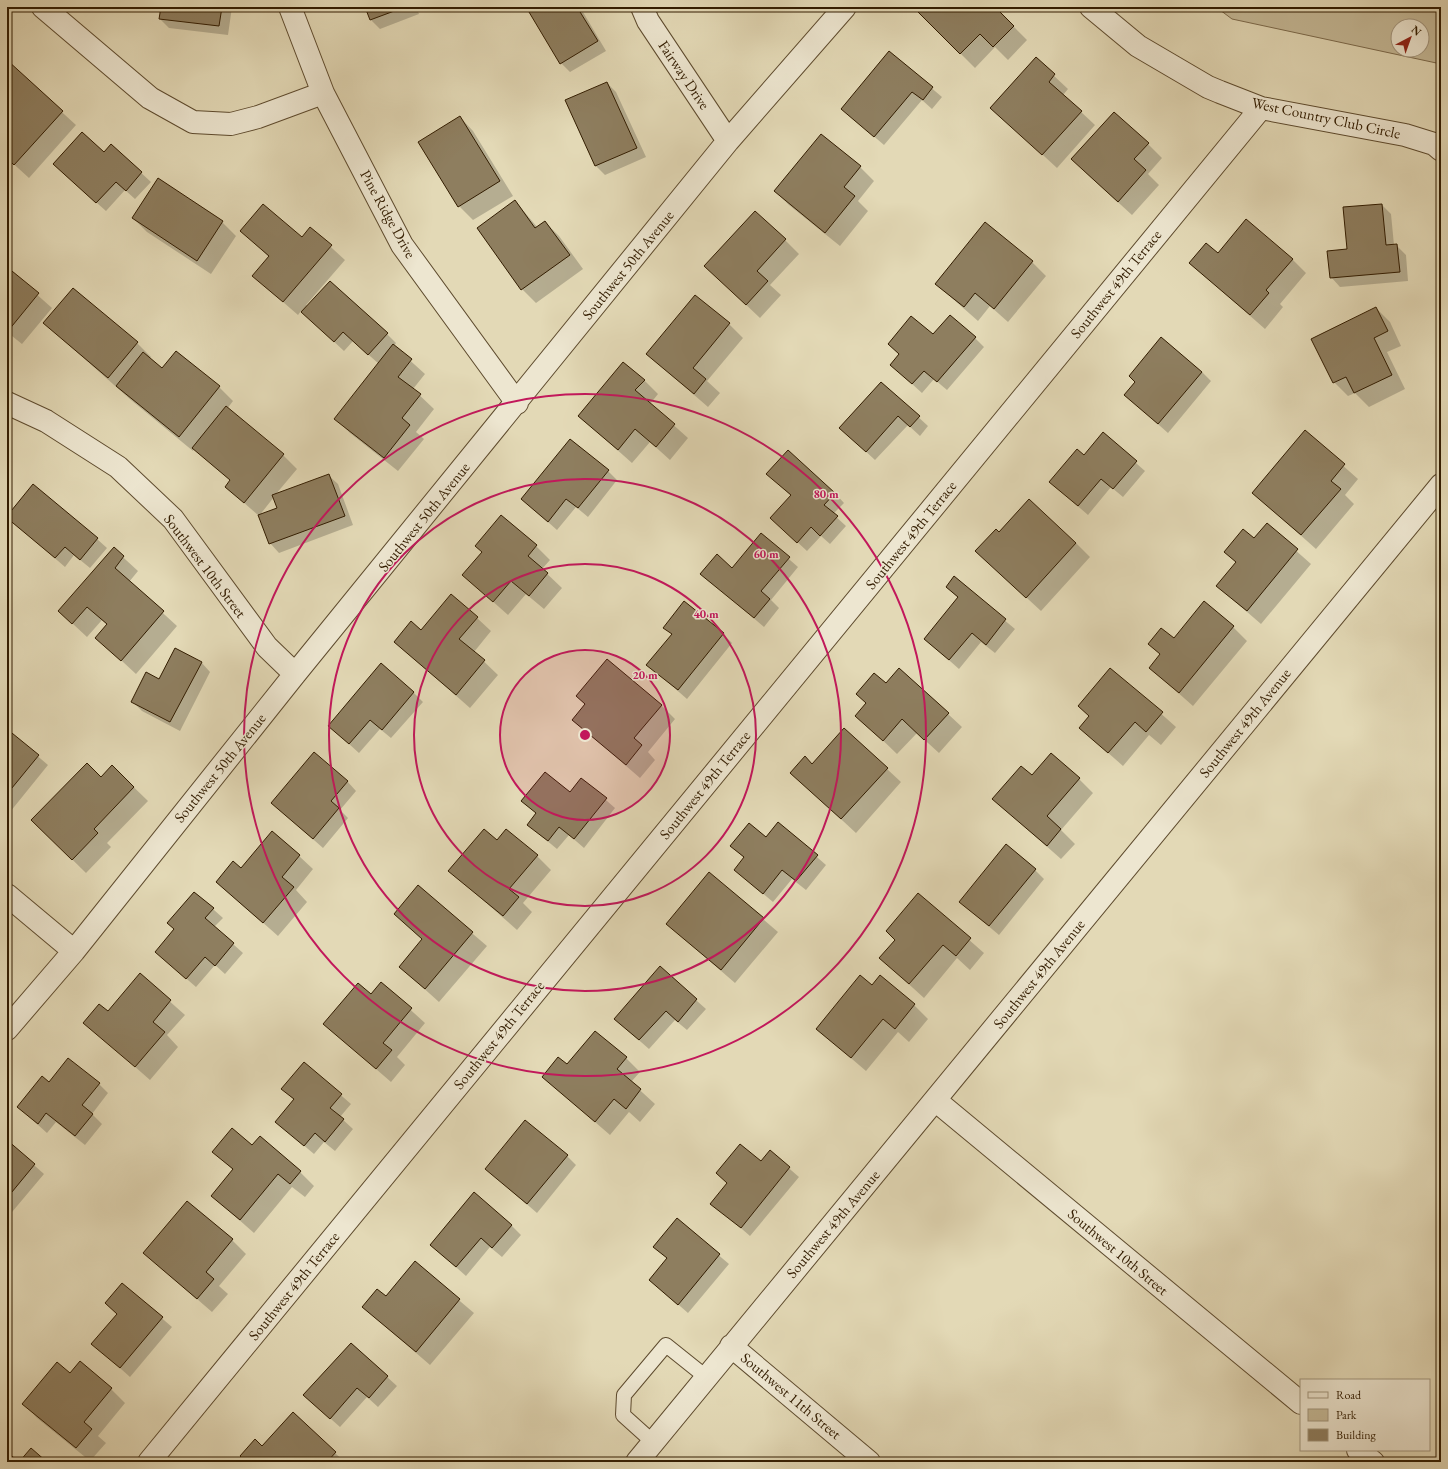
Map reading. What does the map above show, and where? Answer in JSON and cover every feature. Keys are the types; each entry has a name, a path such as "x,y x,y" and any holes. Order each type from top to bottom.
{"street":[{"path":"43,7 150,98 193,122 231,124 258,117 323,93"},
{"name":"Pine Ridge Drive","path":"290,7 323,93 402,245 517,403"},
{"name":"Fairway Drive","path":"642,7 648,21 728,141"},
{"name":"Southwest 50th Avenue","path":"7,1029 74,951 295,674 517,403 728,141 845,7"},
{"name":"West Country Club Circle","path":"1091,7 1138,46 1208,87 1261,108 1405,135 1434,144 1441,150"},
{"name":"Southwest 49th Terrace","path":"149,1462 1261,108"},
{"name":"Southwest 10th Street","path":"7,403 46,421 118,467 173,519 266,647 295,674"},
{"name":"Southwest 49th Avenue","path":"637,1462 1441,485"},
{"path":"7,895 74,951"},
{"name":"Southwest 10th Street","path":"935,1100 1300,1402"},
{"name":"Southwest 11th Street","path":"731,1346 869,1462"},
{"path":"1359,1451 1373,1462"}],"lane":[{"path":"653,1442 624,1416 624,1395 666,1345 706,1377"}],"green space":[{"path":"1216,7 1441,7 1441,64 1413,58 1430,58 1430,18 1390,18 1390,53 1232,19"}],"building":[{"path":"161,7 222,7 219,26 159,19"},
{"path":"365,7 405,7 370,20"},
{"path":"526,7 577,7 598,41 560,64"},
{"path":"913,7 995,7 1014,26 993,47 980,34 960,54"},
{"path":"889,51 933,87 923,100 912,92 874,137 841,109"},
{"path":"1036,57 1055,74 1049,82 1082,111 1042,155 990,108"},
{"path":"7,60 63,111 14,165 7,158"},
{"path":"607,82 637,148 595,166 565,100"},
{"path":"1114,112 1149,143 1134,159 1146,170 1118,202 1071,159"},
{"path":"460,116 500,181 458,207 418,142"},
{"path":"82,132 104,152 111,144 142,172 126,191 116,182 96,203 53,164"},
{"path":"821,134 861,166 844,187 855,196 825,233 774,191"},
{"path":"158,178 223,221 197,261 132,218"},
{"path":"515,200 535,228 545,221 570,255 521,290 477,228"},
{"path":"263,204 302,237 310,227 332,245 283,302 252,276 269,256 240,231"},
{"path":"1382,204 1386,245 1397,244 1400,272 1330,278 1327,251 1347,249 1343,207"},
{"path":"755,211 786,239 757,271 768,281 746,305 704,266"},
{"path":"1246,219 1293,259 1266,290 1269,293 1250,315 1189,263 1206,243 1218,253"},
{"path":"985,222 1033,261 994,309 975,293 964,307 935,284"},
{"path":"7,267 39,293 8,331 7,330"},
{"path":"330,281 388,333 368,355 343,332 334,342 301,312"},
{"path":"73,288 138,342 108,378 43,323"},
{"path":"695,295 730,323 693,368 706,379 694,394 646,354"},
{"path":"1376,307 1388,331 1374,338 1392,375 1354,393 1346,377 1333,383 1311,339"},
{"path":"950,315 976,337 937,382 924,371 912,384 890,365 899,354 888,344 911,316 933,334"},
{"path":"1161,337 1202,372 1158,424 1124,395 1135,382 1129,376"},
{"path":"393,344 412,359 398,377 421,394 402,418 410,425 384,458 334,419"},
{"path":"176,351 220,386 179,437 116,386 143,352 162,368"},
{"path":"623,362 645,380 635,390 675,424 656,447 635,429 618,450 578,416"},
{"path":"881,382 920,416 910,427 898,416 866,452 839,428"},
{"path":"226,406 284,454 244,503 225,487 230,480 192,448"},
{"path":"1305,430 1345,464 1331,481 1341,489 1301,535 1252,493"},
{"path":"1103,432 1137,461 1113,489 1101,479 1078,506 1049,482 1077,449 1084,455"},
{"path":"570,439 609,470 578,508 566,499 548,522 521,499"},
{"path":"788,450 835,493 824,505 838,516 820,536 811,527 797,543 770,518 791,495 766,474"},
{"path":"329,474 345,516 269,544 258,515 277,508 272,495"},
{"path":"33,484 98,538 80,560 65,547 55,558 7,518 7,516"},
{"path":"1029,499 1076,543 1026,598 975,551 996,529 999,532"},
{"path":"501,515 537,545 528,556 548,573 529,596 511,581 493,602 462,575 482,552 475,546"},
{"path":"1267,523 1298,549 1247,611 1216,586 1236,562 1224,552 1243,529 1254,538"},
{"path":"761,533 790,557 761,591 770,599 754,618 700,574 717,554 732,568"},
{"path":"114,547 124,556 115,568 164,611 121,661 95,638 107,624 87,607 72,624 58,611"},
{"path":"954,576 1006,619 986,645 972,633 949,660 924,639 958,597 946,587"},
{"path":"451,594 478,617 459,639 485,660 456,695 394,642 411,621 421,630"},
{"path":"684,601 724,633 678,690 646,665 672,634 663,628"},
{"path":"1204,601 1234,626 1179,693 1149,668 1160,654 1148,644 1161,628 1174,638"},
{"path":"175,648 202,662 170,722 131,702 146,672 159,679"},
{"path":"607,659 662,705 634,738 642,745 626,765 572,720 585,704 576,696"},
{"path":"381,663 414,692 382,730 370,720 349,744 328,726"},
{"path":"899,668 949,713 924,740 902,719 883,741 855,716 866,703 856,694 874,673 886,683"},
{"path":"1110,668 1163,712 1146,732 1135,722 1108,753 1079,728 1089,716 1078,706"},
{"path":"844,728 888,768 841,819 790,773 805,756 812,764"},
{"path":"7,729 39,755 7,794"},
{"path":"314,752 348,781 331,801 339,808 313,839 271,803"},
{"path":"1051,753 1080,778 1047,816 1061,829 1047,846 992,799 1021,766 1032,775"},
{"path":"87,763 101,777 112,765 134,787 94,829 98,833 72,860 31,820"},
{"path":"545,772 570,792 581,778 607,798 574,839 559,827 548,841 527,825 536,813 521,801"},
{"path":"778,822 818,855 796,881 782,870 763,894 734,870 744,857 730,846 749,823 766,837"},
{"path":"484,829 497,840 506,829 538,855 509,889 519,897 503,916 448,871"},
{"path":"272,831 300,855 282,877 294,887 263,923 216,882 233,861 241,868"},
{"path":"1006,844 1036,869 989,926 959,902"},
{"path":"709,872 764,918 721,970 666,924"},
{"path":"418,885 473,932 425,989 399,967 422,939 394,914"},
{"path":"194,892 214,908 205,918 234,943 215,966 205,957 186,979 155,952 174,929 167,923"},
{"path":"918,893 971,938 956,956 943,945 909,984 879,958 895,940 886,931"},
{"path":"660,966 697,999 678,1022 666,1011 639,1040 614,1019"},
{"path":"140,973 171,1000 153,1022 165,1032 135,1067 83,1023 99,1004 108,1011"},
{"path":"860,975 872,985 880,975 915,1004 895,1029 883,1019 851,1058 816,1029"},
{"path":"381,982 412,1008 383,1043 392,1050 376,1069 323,1024 358,983 371,994"},
{"path":"595,1031 627,1057 617,1069 641,1089 626,1109 614,1099 595,1122 542,1077 558,1057 567,1064"},
{"path":"68,1058 100,1083 82,1105 93,1114 75,1136 46,1113 38,1124 17,1107 42,1076 49,1082"},
{"path":"304,1062 342,1094 330,1108 344,1119 325,1142 315,1133 304,1146 275,1122 294,1099 281,1089"},
{"path":"525,1120 568,1155 527,1204 485,1169"},
{"path":"232,1128 252,1145 260,1136 301,1171 290,1184 278,1174 240,1220 211,1196 233,1169 212,1152"},
{"path":"7,1140 35,1164 7,1198"},
{"path":"740,1144 761,1161 770,1150 790,1167 741,1228 710,1204 727,1183 716,1173"},
{"path":"474,1192 512,1225 492,1248 481,1238 456,1267 430,1245"},
{"path":"187,1201 233,1239 206,1272 214,1279 197,1299 143,1253"},
{"path":"677,1218 720,1254 678,1305 649,1280 667,1258 653,1247"},
{"path":"415,1261 460,1299 416,1352 362,1307 377,1289 386,1296"},
{"path":"122,1283 163,1317 120,1368 91,1344 117,1314 105,1303"},
{"path":"351,1343 388,1376 369,1398 357,1388 330,1419 303,1395"},
{"path":"80,1361 112,1388 84,1422 92,1429 76,1448 22,1404 57,1362 70,1373"},
{"path":"293,1412 336,1452 327,1462 246,1462 240,1456 255,1439 262,1446"},
{"path":"31,1448 47,1462 19,1462"},
{"path":"7,1452 19,1462 7,1462"}]}
